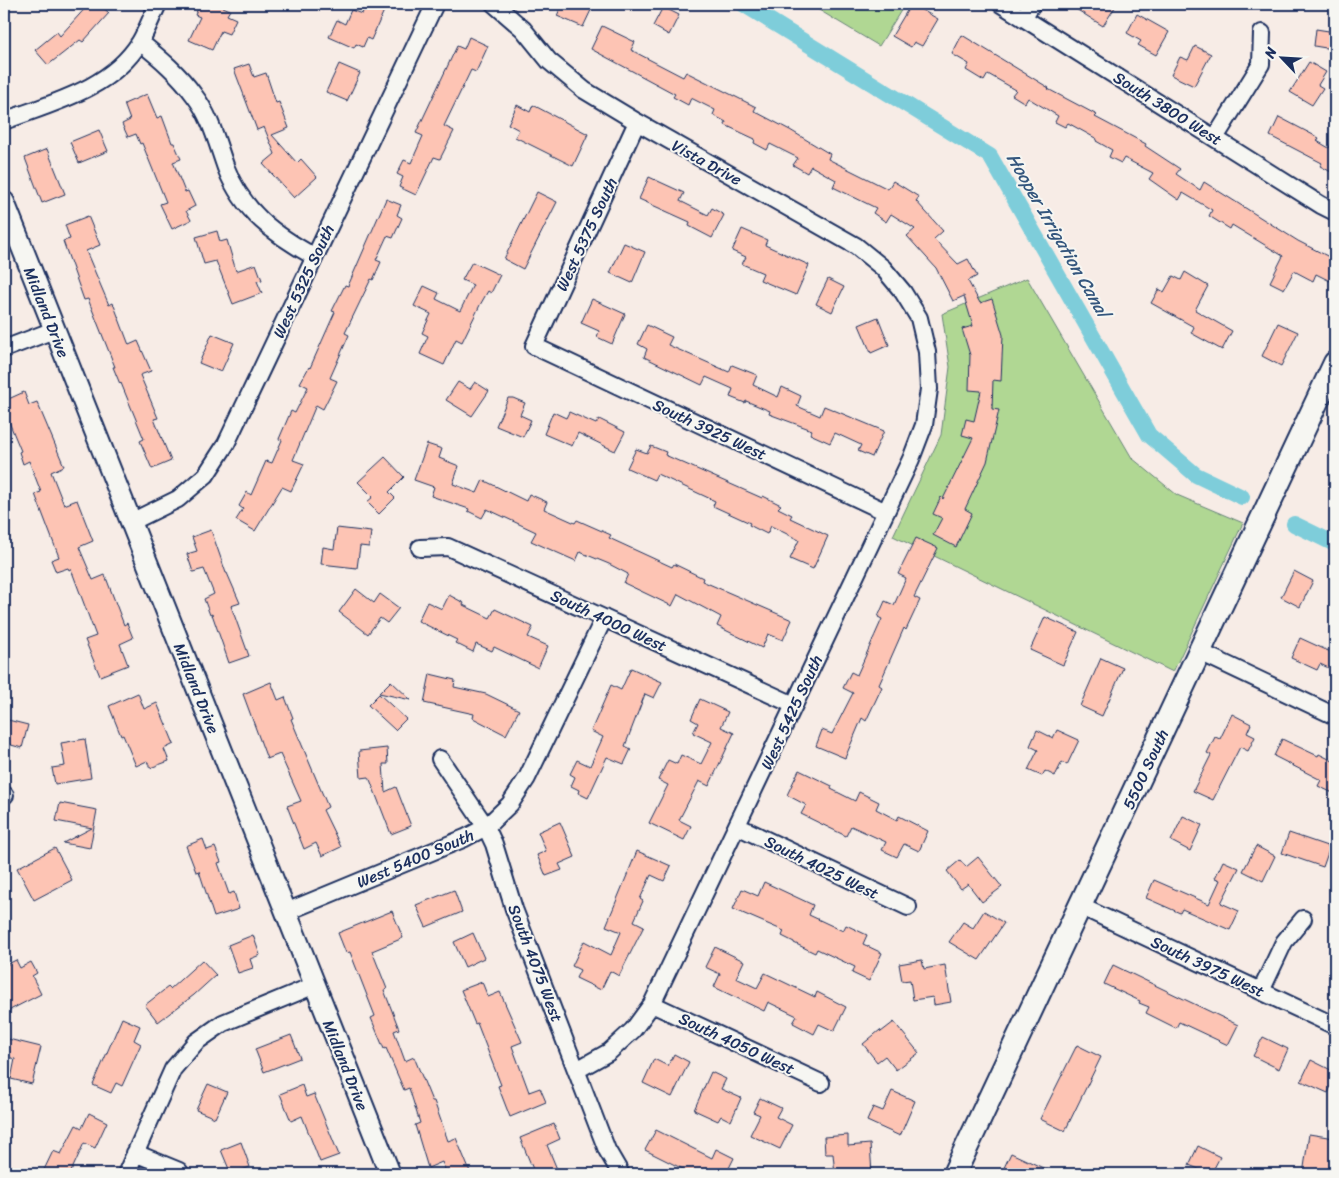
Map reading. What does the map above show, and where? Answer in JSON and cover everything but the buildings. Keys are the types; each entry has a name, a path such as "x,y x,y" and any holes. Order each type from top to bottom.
{"main road":[{"name":"5500 South","path":"954,1174 1335,363"}],"street":[{"path":"4,121 101,82 122,64 140,42 158,4"},
{"name":"West 5325 South","path":"131,522 178,499 206,475 226,444 435,4"},
{"name":"Vista Drive","path":"494,4 523,29 549,62 584,90 856,246 883,268 904,292 919,318"},
{"name":"South 3800 West","path":"1001,4 1335,212"},
{"path":"1023,18 1032,4"},
{"path":"1215,138 1261,64 1262,33"},
{"path":"140,42 171,67 195,96 216,134 226,169 242,198 263,224 293,245 315,257"},
{"name":"West 5375 South","path":"534,346 637,122"},
{"name":"Midland Drive","path":"4,202 390,1174"},
{"name":"West 5425 South","path":"577,1070 609,1052 633,1030 652,1004 911,459 924,425 929,388 928,352 919,318"},
{"path":"4,349 54,330"},
{"name":"South 3925 West","path":"534,346 886,512"},
{"name":"South 4000 West","path":"420,548 448,547 794,705"},
{"name":"West 5400 South","path":"286,912 465,838 486,827 510,804 527,778 604,618"},
{"path":"1200,652 1335,716"},
{"name":"South 4075 West","path":"440,758 486,827 494,844 514,909 607,1150 620,1174"},
{"name":"South 4025 West","path":"737,826 908,908"},
{"name":"South 3975 West","path":"1080,906 1335,1026"},
{"path":"1260,991 1284,942 1303,919"},
{"path":"126,1174 173,1069 196,1042 223,1023 315,985"},
{"name":"South 4050 West","path":"652,1004 821,1083"},
{"path":"135,1153 179,1171 181,1174"}],"green space":[{"path":"809,4 905,4 879,46"},
{"path":"1027,278 1132,458 1177,495 1243,523 1173,672 893,536 941,435 950,367 942,314"}],"waterway":[{"name":"Hooper Irrigation Canal","path":"743,4 990,156 1149,435 1196,475 1242,497"},
{"name":"Hooper Irrigation Canal","path":"1294,524 1335,544"}]}
